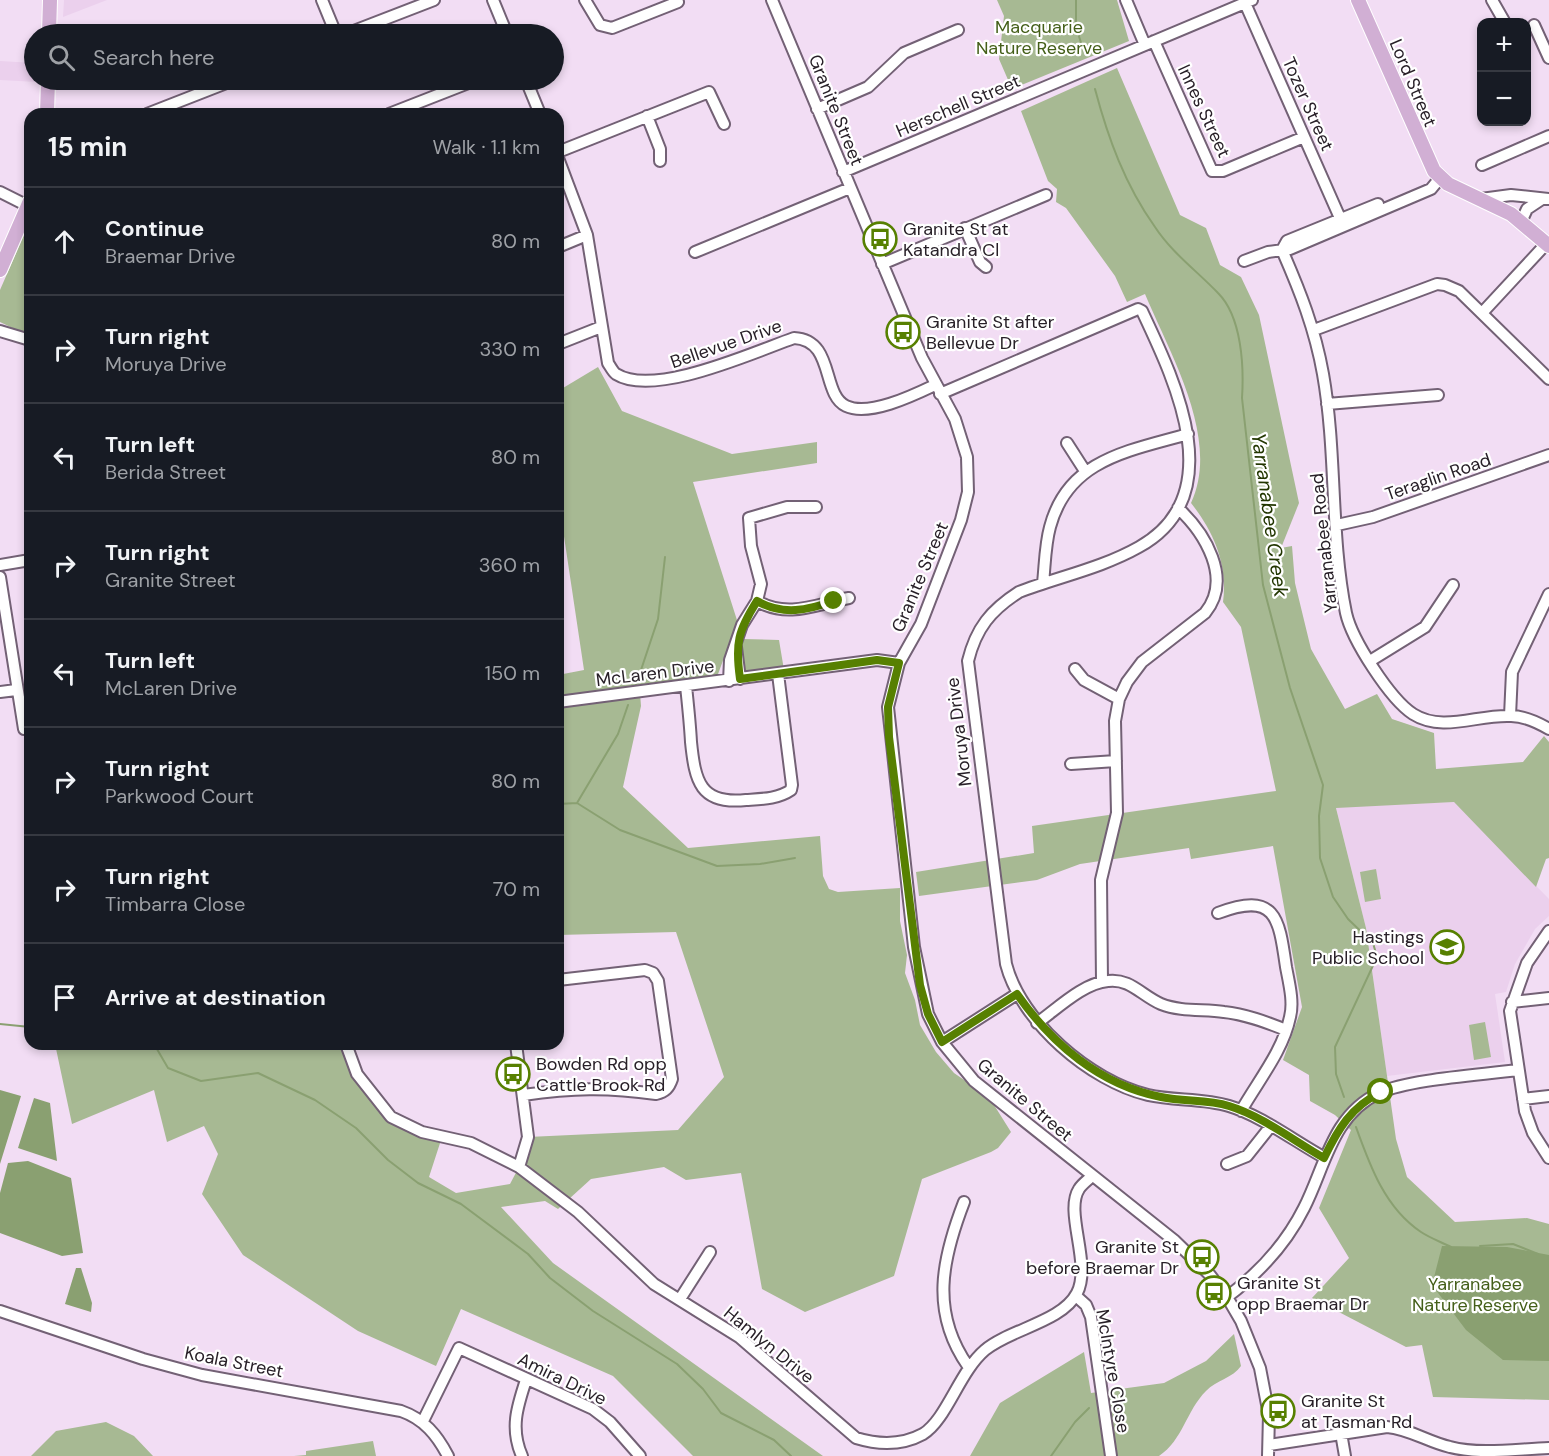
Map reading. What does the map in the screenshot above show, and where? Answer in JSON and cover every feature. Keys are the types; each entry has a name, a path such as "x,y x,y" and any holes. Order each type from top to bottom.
{"main road":[{"path":"49,24 50,0"},
{"name":"Lord Street","path":"1358,0 1422,149 1438,175"},
{"path":"47,108 48,90"},
{"path":"1438,175 1454,188 1481,199 1516,218 1548,245"},
{"path":"0,270 24,220"}],"street":[{"path":"322,0 332,24"},
{"path":"372,24 434,0"},
{"path":"494,0 503,24"},
{"path":"585,0 596,21 605,28 612,28 678,2"},
{"name":"Granite Street","path":"772,0 930,374 955,419 962,438 969,475 968,492 961,520 921,624 899,663 888,707 889,737 919,976 928,1014 942,1042 974,1081 1175,1240 1210,1275 1227,1297 1241,1321 1260,1368 1269,1415 1269,1450"},
{"path":"1126,0 1149,43"},
{"path":"1492,0 1502,18"},
{"name":"Herschell Street","path":"843,172 1242,2"},
{"name":"Tozer Street","path":"1242,2 1340,218"},
{"path":"1534,25 1549,58"},
{"path":"817,108 868,87 904,53 957,30"},
{"name":"Innes Street","path":"1149,43 1212,171 1223,171 1304,137"},
{"path":"162,108 208,90"},
{"path":"404,108 450,90"},
{"path":"530,90 538,108"},
{"path":"564,150 709,92 724,124"},
{"path":"648,116 660,150 660,161"},
{"path":"1482,165 1549,136"},
{"name":"Bellevue Drive","path":"564,174 587,235 608,363 616,374 641,381 667,381 794,338 807,338 815,345 838,398 847,407 859,409 886,405 922,391 937,390"},
{"path":"1282,250 1287,241 1427,185 1438,175"},
{"path":"1244,261 1268,252 1282,250 1431,189 1438,175"},
{"path":"695,252 850,188"},
{"path":"0,192 24,209"},
{"path":"882,264 1046,195"},
{"path":"1481,199 1525,195 1546,199"},
{"path":"1516,218 1525,195"},
{"path":"1516,218 1527,208 1546,199"},
{"path":"965,228 980,262 986,267"},
{"path":"564,245 587,235"},
{"path":"1482,313 1548,245"},
{"name":"Yarranabee Road","path":"1282,250 1308,309 1314,330 1327,404 1347,614 1370,661 1392,696 1422,719 1443,723 1510,716 1525,718 1549,729"},
{"path":"1314,330 1437,284 1445,285 1460,291 1549,379"},
{"name":"Moruya Drive","path":"937,390 1138,309 1142,310 1167,364 1188,434 1191,456 1190,474 1178,508 1168,523 1140,547 1019,592 988,615 973,642 968,661 1009,976 1017,994 1037,1023 1087,1065 1121,1086 1164,1098 1218,1103 1241,1111 1324,1158"},
{"path":"564,342 601,327"},
{"path":"0,330 24,338"},
{"path":"922,391 930,374"},
{"path":"1327,404 1438,395"},
{"path":"1043,583 1048,538 1054,515 1063,496 1085,471 1119,454 1188,434"},
{"path":"1067,443 1085,471"},
{"name":"Teraglin Road","path":"1337,525 1373,517 1549,455"},
{"path":"735,680 730,660 742,625 757,601 761,576 751,546 749,518 787,507 816,507"},
{"path":"1102,982 1101,880 1117,813 1114,721 1119,699 1127,682 1142,662 1205,613 1213,598 1216,585 1210,551 1199,530 1178,508"},
{"path":"0,565 24,561"},
{"path":"0,577 16,690 24,729"},
{"path":"1370,661 1425,627 1453,585"},
{"path":"1510,716 1512,672 1549,594"},
{"path":"757,601 767,607 786,611 809,609 849,598"},
{"name":"McLaren Drive","path":"564,701 877,660 899,663"},
{"path":"1074,669 1084,680 1119,699"},
{"path":"686,686 694,769 701,787 708,794 728,802 776,797 790,790 792,784 778,674"},
{"path":"0,692 16,690"},
{"path":"1071,764 1116,761"},
{"path":"1218,913 1239,906 1258,905 1274,912 1278,920 1291,1007 1281,1044 1241,1111"},
{"path":"1549,931 1530,957 1512,1002 1510,1021 1522,1099 1533,1133 1549,1158"},
{"path":"523,1095 570,1088 606,1087 656,1094 664,1092 670,1086 672,1079 658,981 653,973 645,970 564,979"},
{"path":"1037,1023 1102,982 1124,982 1170,1007 1237,1014 1286,1030"},
{"path":"942,1042 1017,994"},
{"path":"1512,1002 1549,998"},
{"name":"Hamlyn Drive","path":"348,1050 357,1074 392,1117 422,1132 471,1143 519,1167 578,1212 654,1284 739,1337 856,1438 878,1444 899,1443 923,1433 937,1419 968,1366 1006,1335 1056,1314 1076,1296"},
{"path":"517,1050 528,1137 519,1167"},
{"path":"1227,1297 1251,1279 1282,1244 1304,1208 1324,1158 1345,1120 1361,1103 1381,1092 1413,1085 1517,1070"},
{"path":"1522,1099 1549,1096"},
{"path":"1227,1164 1247,1156 1270,1127"},
{"path":"1076,1296 1082,1268 1076,1202 1079,1189 1092,1176"},
{"path":"964,1202 946,1259 943,1294 947,1327 956,1348 968,1366"},
{"path":"680,1299 710,1252"},
{"name":"McIntyre Close","path":"1076,1296 1086,1305 1091,1317 1111,1456"},
{"name":"Koala Street","path":"0,1311 144,1359 202,1375 401,1411 423,1421"},
{"name":"Amira Drive","path":"423,1421 459,1348 593,1409 610,1422 640,1456"},
{"path":"522,1456 515,1436 515,1416 526,1380"},
{"path":"423,1421 434,1433 448,1456"},
{"path":"1269,1450 1341,1433 1396,1428 1433,1442 1464,1450 1549,1448"},
{"path":"1341,1433 1345,1456"}],"shaded area":[{"path":"64,0 107,0 63,17"},
{"path":"0,61 24,62 24,81 0,80"},
{"name":"Hastings Public School","path":"1454,802 1549,899 1549,916 1535,929 1515,964 1506,992 1495,994 1505,1062 1387,1076 1366,928 1336,807"},
{"path":"0,1090 21,1096 0,1164"},
{"path":"34,1098 50,1103 57,1161 18,1148"},
{"path":"28,1161 71,1178 83,1253 62,1256 0,1233 0,1193 8,1163"},
{"path":"1442,1246 1507,1247 1549,1255 1549,1361 1503,1360 1466,1330 1432,1285"},
{"path":"76,1268 81,1268 92,1303 91,1312 65,1304"}],"green space":[{"name":"Macquarie Nature Reserve","path":"997,0 1117,0 1129,41 1012,89 999,59 1004,16"},
{"name":"Yarranabee Nature Reserve","path":"1117,68 1180,215 1206,228 1220,265 1241,277 1259,315 1299,503 1281,548 1292,546 1295,583 1311,649 1345,709 1377,694 1392,719 1434,733 1436,769 1523,762 1544,736 1549,742 1549,858 1546,859 1536,887 1454,802 1336,808 1366,928 1396,1139 1407,1177 1455,1222 1527,1218 1549,1224 1549,1400 1433,1397 1422,1345 1406,1347 1312,1298 1349,1258 1319,1208 1351,1130 1335,1115 1310,1101 1309,1075 1283,1060 1302,1007 1273,846 1191,859 1189,848 1080,864 1037,880 919,896 916,872 1034,853 1032,826 1276,791 1241,627 1223,602 1221,562 1213,537 1191,503 1199,478 1200,452 1189,397 1145,294 1127,302 1115,276 1066,208 1056,202 1057,189 1048,181 1021,111"},
{"path":"24,235 24,334 0,322 0,290"},
{"path":"598,367 622,411 732,454 817,442 817,463 693,482 743,639 779,640 784,670 751,674 742,670 740,644 742,639 730,641 717,677 640,693 641,706 623,787 688,848 820,836 823,876 829,889 838,892 900,888 900,921 907,955 905,973 915,1000 920,1025 936,1052 954,1073 989,1097 1011,1132 998,1148 991,1152 922,1179 894,1276 805,1312 762,1289 741,1173 686,1180 664,1167 591,1179 558,1209 545,1201 501,1207 553,1263 823,1456 693,1456 613,1376 461,1309 436,1366 358,1331 243,1255 202,1194 218,1154 204,1126 167,1142 154,1090 72,1124 56,1050 350,1050 391,1117 442,1137 429,1177 456,1193 510,1184 519,1167 528,1137 678,1130 724,1077 676,932 564,935 564,674 584,670 564,536 564,387"},
{"path":"1376,869 1381,899 1365,902 1360,872"},
{"path":"1485,1022 1491,1057 1474,1060 1469,1025"},
{"path":"1234,1334 1241,1366 1206,1391 1174,1442 1159,1456 970,1456 1000,1403 1084,1352 1091,1393 1164,1383 1206,1361"},
{"path":"106,1422 134,1436 153,1456 31,1456 56,1431"},
{"path":"373,1441 376,1456 294,1456 306,1455 306,1451"}],"waterway":[{"path":"1076,0 1076,27 1084,52"},
{"name":"Yarranabee Creek","path":"1095,89 1119,161 1144,211 1169,245 1226,303 1237,329 1242,357 1242,398 1263,585 1290,688 1323,785 1319,816 1320,858 1333,897 1348,919 1373,943 1377,957 1335,1047 1336,1074 1344,1097"},
{"path":"636,685 658,619 665,557"},
{"path":"564,804 577,803 618,734 628,705"},
{"path":"577,803 620,830 717,866 760,864 795,858"},
{"path":"0,1024 24,1026"},
{"path":"158,1050 168,1068 201,1081 258,1073 315,1100 356,1128 388,1160 418,1183 461,1204 528,1254 550,1278 593,1311 677,1364 703,1389 721,1413 774,1440 791,1456"},
{"name":"Yarranabee Creek","path":"1356,1127 1373,1171 1388,1199 1408,1222 1421,1232 1451,1247"},
{"name":"Yarranabee Creek","path":"1480,1246 1513,1244 1538,1254"},
{"path":"1051,1456 1075,1422 1089,1408"}],"place":[{"name":"Granite St at Katandra Cl","path":"880,239"},
{"name":"Granite St after Bellevue Dr","path":"903,332"},
{"name":"Hastings Public School","path":"1447,947"},
{"name":"Bowden Rd opp Cattle Brook Rd","path":"513,1074"},
{"name":"Granite St before Braemar Dr","path":"1202,1257"},
{"name":"Granite St opp Braemar Dr","path":"1214,1293"},
{"name":"Granite St at Tasman Rd","path":"1278,1411"}],"route":[{"path":"834,601 809,609 786,611 767,607 757,601 742,625 736,646 740,679 877,660 899,663 890,690 889,737 920,985 928,1014 942,1042 1017,994 1044,1031 1087,1065 1121,1086 1139,1093 1164,1098 1231,1106 1324,1158 1339,1129 1353,1110 1381,1092"}]}
